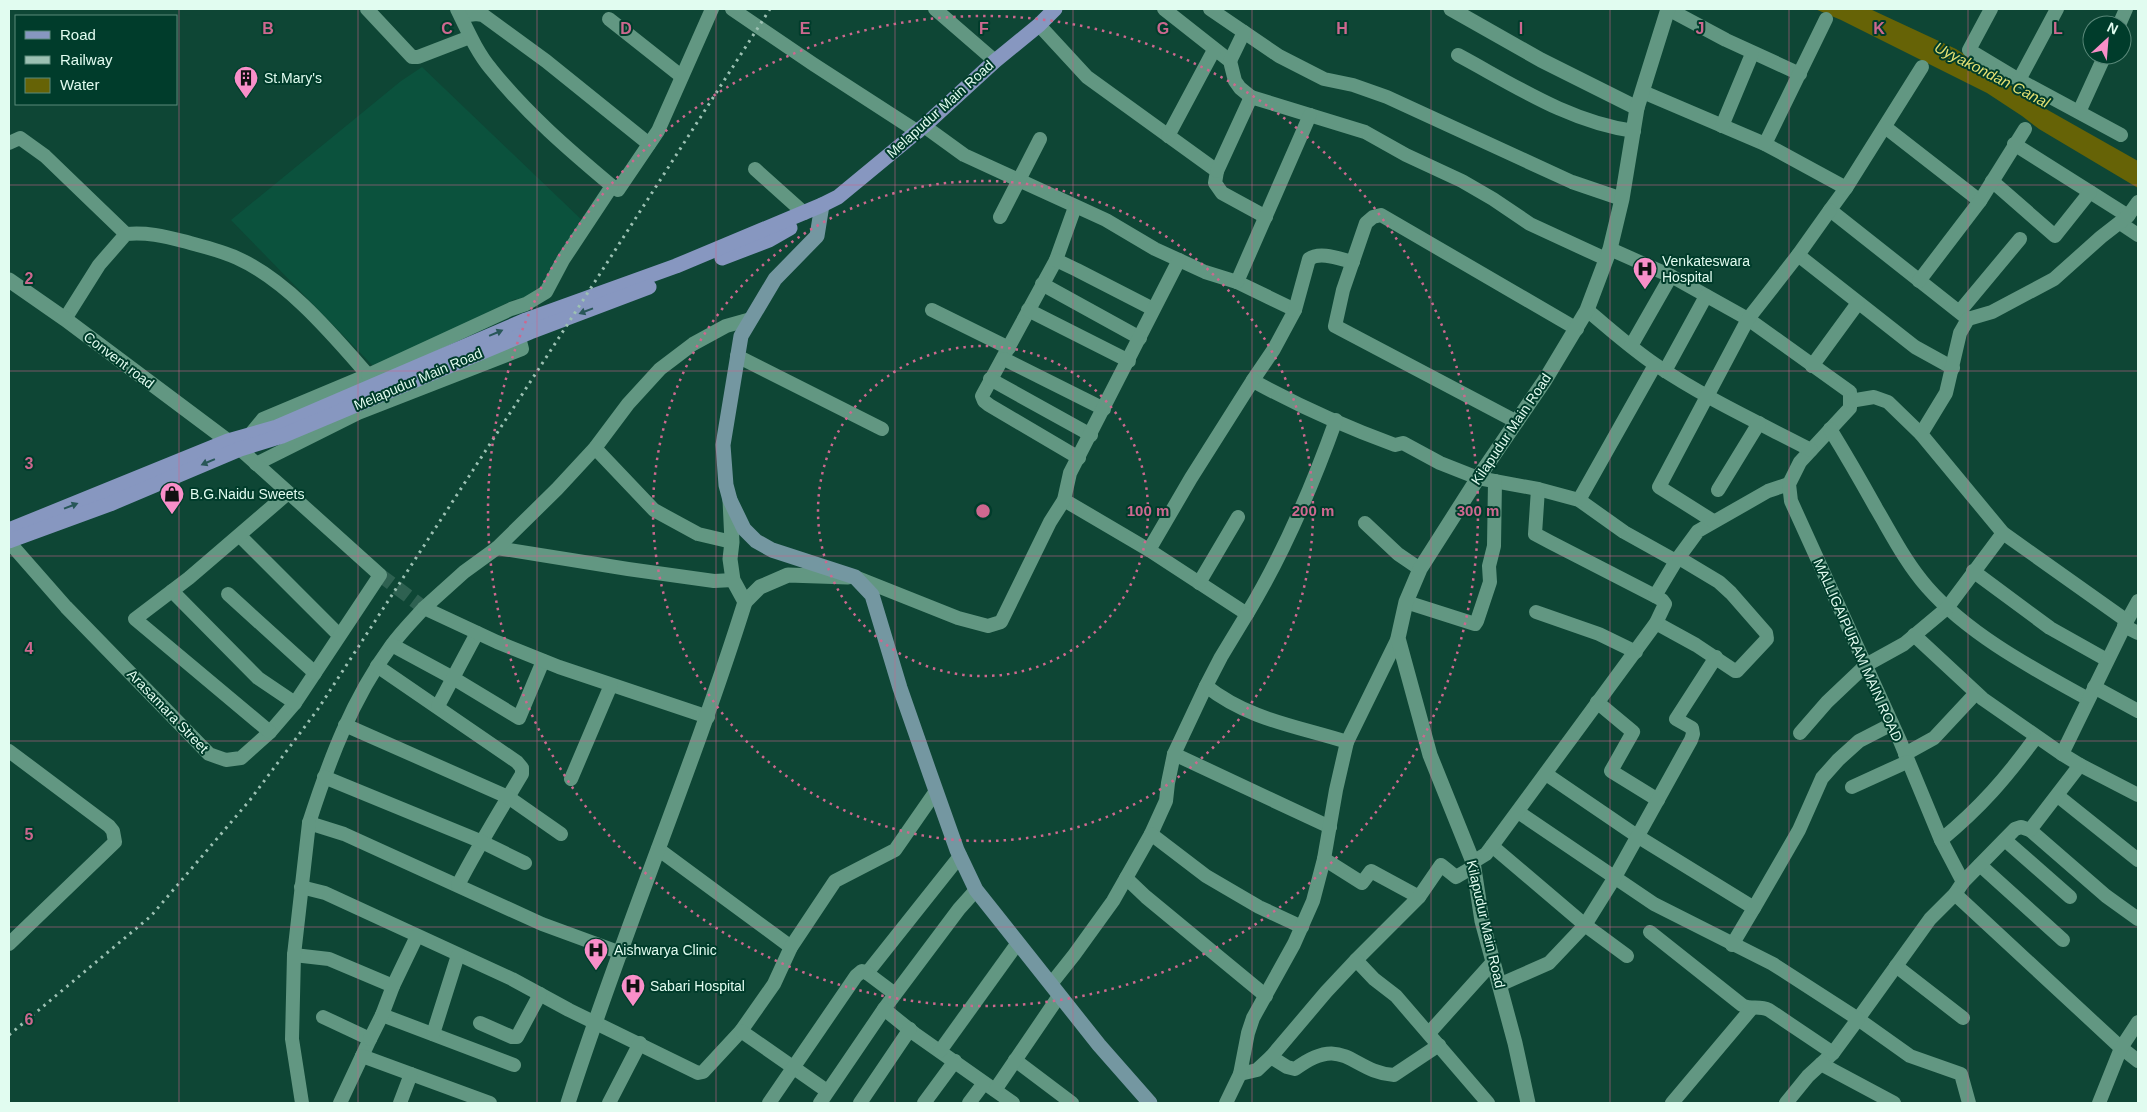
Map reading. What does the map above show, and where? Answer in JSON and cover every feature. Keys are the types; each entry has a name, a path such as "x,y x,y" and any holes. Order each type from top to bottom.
{"main road":[{"name":"Melapudur Main Road","path":"9,530 234,445 282,436 530,332 769,240 838,197 921,129 1055,9"},
{"name":"Melapudur Main Road","path":"9,541 110,504 249,436 276,427 526,320 676,266 822,206"},
{"path":"822,206 817,236 775,279 741,336 723,445 726,484 730,500 744,529 756,541 772,550 855,577 872,595 900,688 936,791 960,856 976,890 1017,944 1150,1103"}],"street":[{"path":"367,9 412,57 418,57 470,37"},
{"path":"459,12 470,37 490,68 549,132 618,190 664,119 681,76 712,9"},
{"path":"732,9 813,64 964,155 1106,220 1155,249 1205,272 1237,282 1295,310"},
{"path":"1164,9 1230,61"},
{"path":"1210,9 1279,56 1324,79 1353,85 1386,97 1572,182 1622,199"},
{"path":"1451,9 1541,60 1638,108"},
{"path":"1668,9 1752,54 1800,74"},
{"name":"Kilapudur Main Road","path":"1528,1103 1517,1052 1492,963 1473,864 1430,755 1398,638 1406,602 1420,569 1577,329 1587,310 1608,254 1622,199 1638,108 1668,9"},
{"path":"1991,9 1969,50 2019,80 2120,135"},
{"path":"2019,80 2057,9"},
{"path":"941,10 995,61"},
{"path":"459,12 483,15 546,61 649,144"},
{"path":"609,19 681,76"},
{"path":"1765,144 1826,19"},
{"path":"1039,25 1086,77 1217,171"},
{"path":"1244,32 1230,61 1235,81 1240,88 1252,97 1365,132 1406,155 1485,194 1530,224 1671,276 1748,318 1850,392 1850,408 1800,462 1788,484 1768,491 1698,531 1677,560 1655,596"},
{"path":"1168,136 1214,50"},
{"path":"1722,126 1752,54"},
{"path":"1458,55 1533,98 1578,117 1613,128 1634,131"},
{"path":"2079,112 2100,65"},
{"path":"1713,521 1659,487 1748,318 1798,255 1846,188 1922,67"},
{"path":"1642,92 1765,144 1846,188"},
{"path":"1252,97 1217,171 1215,184 1222,192 1266,217"},
{"path":"1237,282 1310,115"},
{"path":"1885,127 1980,201"},
{"path":"1919,281 1980,201 2025,129"},
{"path":"9,143 20,138 28,142 126,234 155,234 202,246 237,258 261,271 312,314 368,375"},
{"path":"1000,217 1040,139"},
{"path":"2014,144 2090,192 2124,220 2138,235"},
{"path":"756,169 804,213"},
{"path":"1992,181 2055,236 2090,192"},
{"path":"249,436 263,419 368,375 511,309 526,304 546,292 563,260 612,186"},
{"path":"1830,210 1964,315 1992,312 2054,279 2101,237 2124,220 2138,202"},
{"path":"1075,207 1056,260 982,396 984,401 1079,458"},
{"path":"1517,422 1335,326 1343,290 1366,223 1373,217 1381,215 1577,329"},
{"path":"65,319 100,265 126,234"},
{"path":"1921,434 1946,393 1964,315 2020,239"},
{"path":"1149,550 1191,478 1278,343 1295,310 1309,259 1314,255 1320,255 1352,262"},
{"path":"1798,255 1915,347 1953,368"},
{"path":"1056,260 1153,309"},
{"path":"568,1103 658,849 708,718 745,602 760,587 788,575 855,577 958,618 988,626 1001,622 1050,522 1064,500 1070,474 1179,260"},
{"path":"1630,346 1671,276"},
{"name":"Convent road","path":"9,280 65,319 234,445"},
{"path":"1042,284 1140,338"},
{"path":"1579,500 1706,296"},
{"path":"1812,366 1858,303"},
{"path":"256,464 358,413 522,349 511,309"},
{"path":"932,310 1104,409"},
{"path":"1028,310 1129,361"},
{"path":"1587,310 1660,368 1811,450"},
{"path":"302,1103 292,1039 294,955 300,887 309,823 324,777 351,711 392,645 424,608 464,572 497,548 595,448 628,404 660,369 693,344 726,326 751,319"},
{"path":"737,356 882,429"},
{"path":"990,379 1091,435"},
{"path":"1253,380 1291,401 1396,445 1403,442 1440,463 1478,478 1538,489 1579,500 1624,532 1719,582 1768,636 1737,671 1656,623"},
{"path":"1850,401 1874,397 1888,402 1921,434 2003,533 2138,633"},
{"path":"969,1103 990,1086 1015,1060 1055,990 1126,878 1151,834 1166,801 1174,754 1221,657 1269,577 1305,500 1336,420"},
{"path":"1718,490 1759,423"},
{"path":"1830,429 1906,560 1927,588 1947,608 2032,668 2138,712"},
{"path":"234,445 288,493 240,536 172,592 135,619 270,732"},
{"path":"595,448 654,510 698,534 732,542"},
{"path":"1406,602 1463,622 1474,624 1477,621 1490,582 1489,566 1494,546 1495,481"},
{"name":"MALLIGAIPURAM MAIN ROAD","path":"1788,484 1791,501 1866,665 1941,840 1963,882"},
{"path":"1240,1074 1257,1070 1271,1057 1326,992 1419,897 1441,865 1456,877 1486,854 1656,623 1665,604 1662,600 1535,534 1538,489"},
{"name":"Arasamara Street","path":"9,541 66,607 209,754 226,760 241,758 270,732 295,703 380,575 288,493"},
{"path":"730,500 732,542 730,559 733,580 745,602"},
{"path":"1064,500 1149,550 1248,614"},
{"path":"1199,583 1238,517"},
{"path":"1365,523 1398,554 1420,569"},
{"path":"1800,733 1827,702 1866,665 1904,644 1947,608 2003,533"},
{"path":"240,536 339,635"},
{"path":"497,548 714,581 733,580"},
{"path":"1973,571 2050,628 2107,660"},
{"path":"172,592 258,678 295,703"},
{"path":"228,594 315,673"},
{"path":"2062,754 2107,660 2138,601"},
{"path":"424,608 543,661 708,718"},
{"path":"1536,612 1599,634 1636,652"},
{"path":"438,706 477,633"},
{"path":"1914,635 1976,693 2036,737 2080,765 2138,794"},
{"path":"1226,1103 1240,1074 1253,1018 1302,927 1312,901 1324,859 1347,742 1398,638"},
{"path":"392,645 453,678 519,718 543,661"},
{"path":"1499,985 1549,963 1585,925 1615,877 1693,734 1692,728 1676,719 1716,657"},
{"path":"378,666 438,706 517,762 522,768 522,774 493,824 480,841 458,885"},
{"path":"571,779 611,685"},
{"path":"1206,686 1218,696 1257,716 1347,742"},
{"path":"1852,787 1906,758 1934,738 1976,693"},
{"path":"1596,702 1633,732 1611,771 1658,800"},
{"path":"1732,944 1799,830 1822,778 1859,741 1892,724"},
{"path":"345,725 508,797 561,834"},
{"path":"1941,840 1973,814 2009,774 2036,737"},
{"path":"9,751 108,826 113,831 115,842 9,944"},
{"path":"1174,754 1330,827"},
{"path":"2030,830 2080,765"},
{"path":"1546,774 1637,836 1754,908"},
{"path":"324,777 480,841 526,863"},
{"path":"300,887 325,893 458,955 698,1073 703,1072 741,1031 774,984 791,947 835,881 895,850 936,791"},
{"path":"2058,796 2138,860"},
{"path":"1518,812 1654,904 1773,964 1858,1019 1910,1056 1961,1074 1969,1103"},
{"path":"309,823 344,834 542,924 621,953"},
{"path":"1787,1103 1808,1076 1833,1053 1930,919 2015,829 2021,827 2030,830 2106,896 2138,919"},
{"path":"1151,834 1206,876 1259,907 1302,927"},
{"path":"2005,840 2070,897"},
{"path":"1492,846 1585,925 1627,956"},
{"path":"658,849 791,947"},
{"path":"867,973 960,856"},
{"path":"1324,859 1362,883 1371,871 1419,897"},
{"path":"1980,865 2063,940"},
{"path":"1126,878 1146,897 1266,996"},
{"path":"741,1031 794,1068 824,1097 895,994 959,909 976,890"},
{"path":"1955,894 2121,1048 2138,1061"},
{"path":"1650,932 1742,1005 1752,1008 1762,1007 1768,1010 1833,1053"},
{"path":"340,1103 417,936"},
{"path":"940,1051 1017,944"},
{"path":"294,955 329,959 393,986"},
{"path":"433,1034 458,955"},
{"path":"1356,960 1374,979 1396,996 1488,1103"},
{"path":"1429,1033 1492,963"},
{"path":"1896,966 1963,1018"},
{"path":"769,1103 856,976 862,971 867,973 895,994"},
{"path":"480,1023 512,1037 517,1036 540,994"},
{"path":"1672,1103 1752,1008"},
{"path":"884,1009 1011,1103"},
{"path":"382,1015 514,1065"},
{"path":"323,1017 370,1039"},
{"path":"2099,1103 2121,1048 2138,1022"},
{"path":"860,1103 910,1029"},
{"path":"609,1103 640,1043"},
{"path":"1271,1057 1287,1067 1295,1069 1318,1056 1330,1053 1339,1054 1382,1073 1394,1075 1439,1044"},
{"path":"362,1056 490,1103"},
{"path":"1015,1060 1072,1103"},
{"path":"924,1103 955,1062"},
{"path":"1821,1064 1894,1103"},
{"path":"400,1103 411,1074"}],"shaded area":[{"path":"422,67 585,223 555,259 539,291 525,301 515,299 375,368 231,220 401,81"}],"water":[{"name":"Uyyakondan Canal","path":"1815,9 1870,9 1956,49 2046,109 2138,161 2138,188 2039,129 1987,93 1841,20"}],"tunnel":[{"path":"380,575 424,608"}],"railway":[{"path":"9,1035 151,916 250,800 318,709 770,9"}],"place":[{"name":"St.Mary's","path":"246,99"},
{"name":"Venkateswara Hospital","path":"1645,290"},
{"name":"B.G.Naidu Sweets","path":"172,515"},
{"name":"Aishwarya Clinic","path":"596,971"},
{"name":"Sabari Hospital","path":"633,1007"}]}
